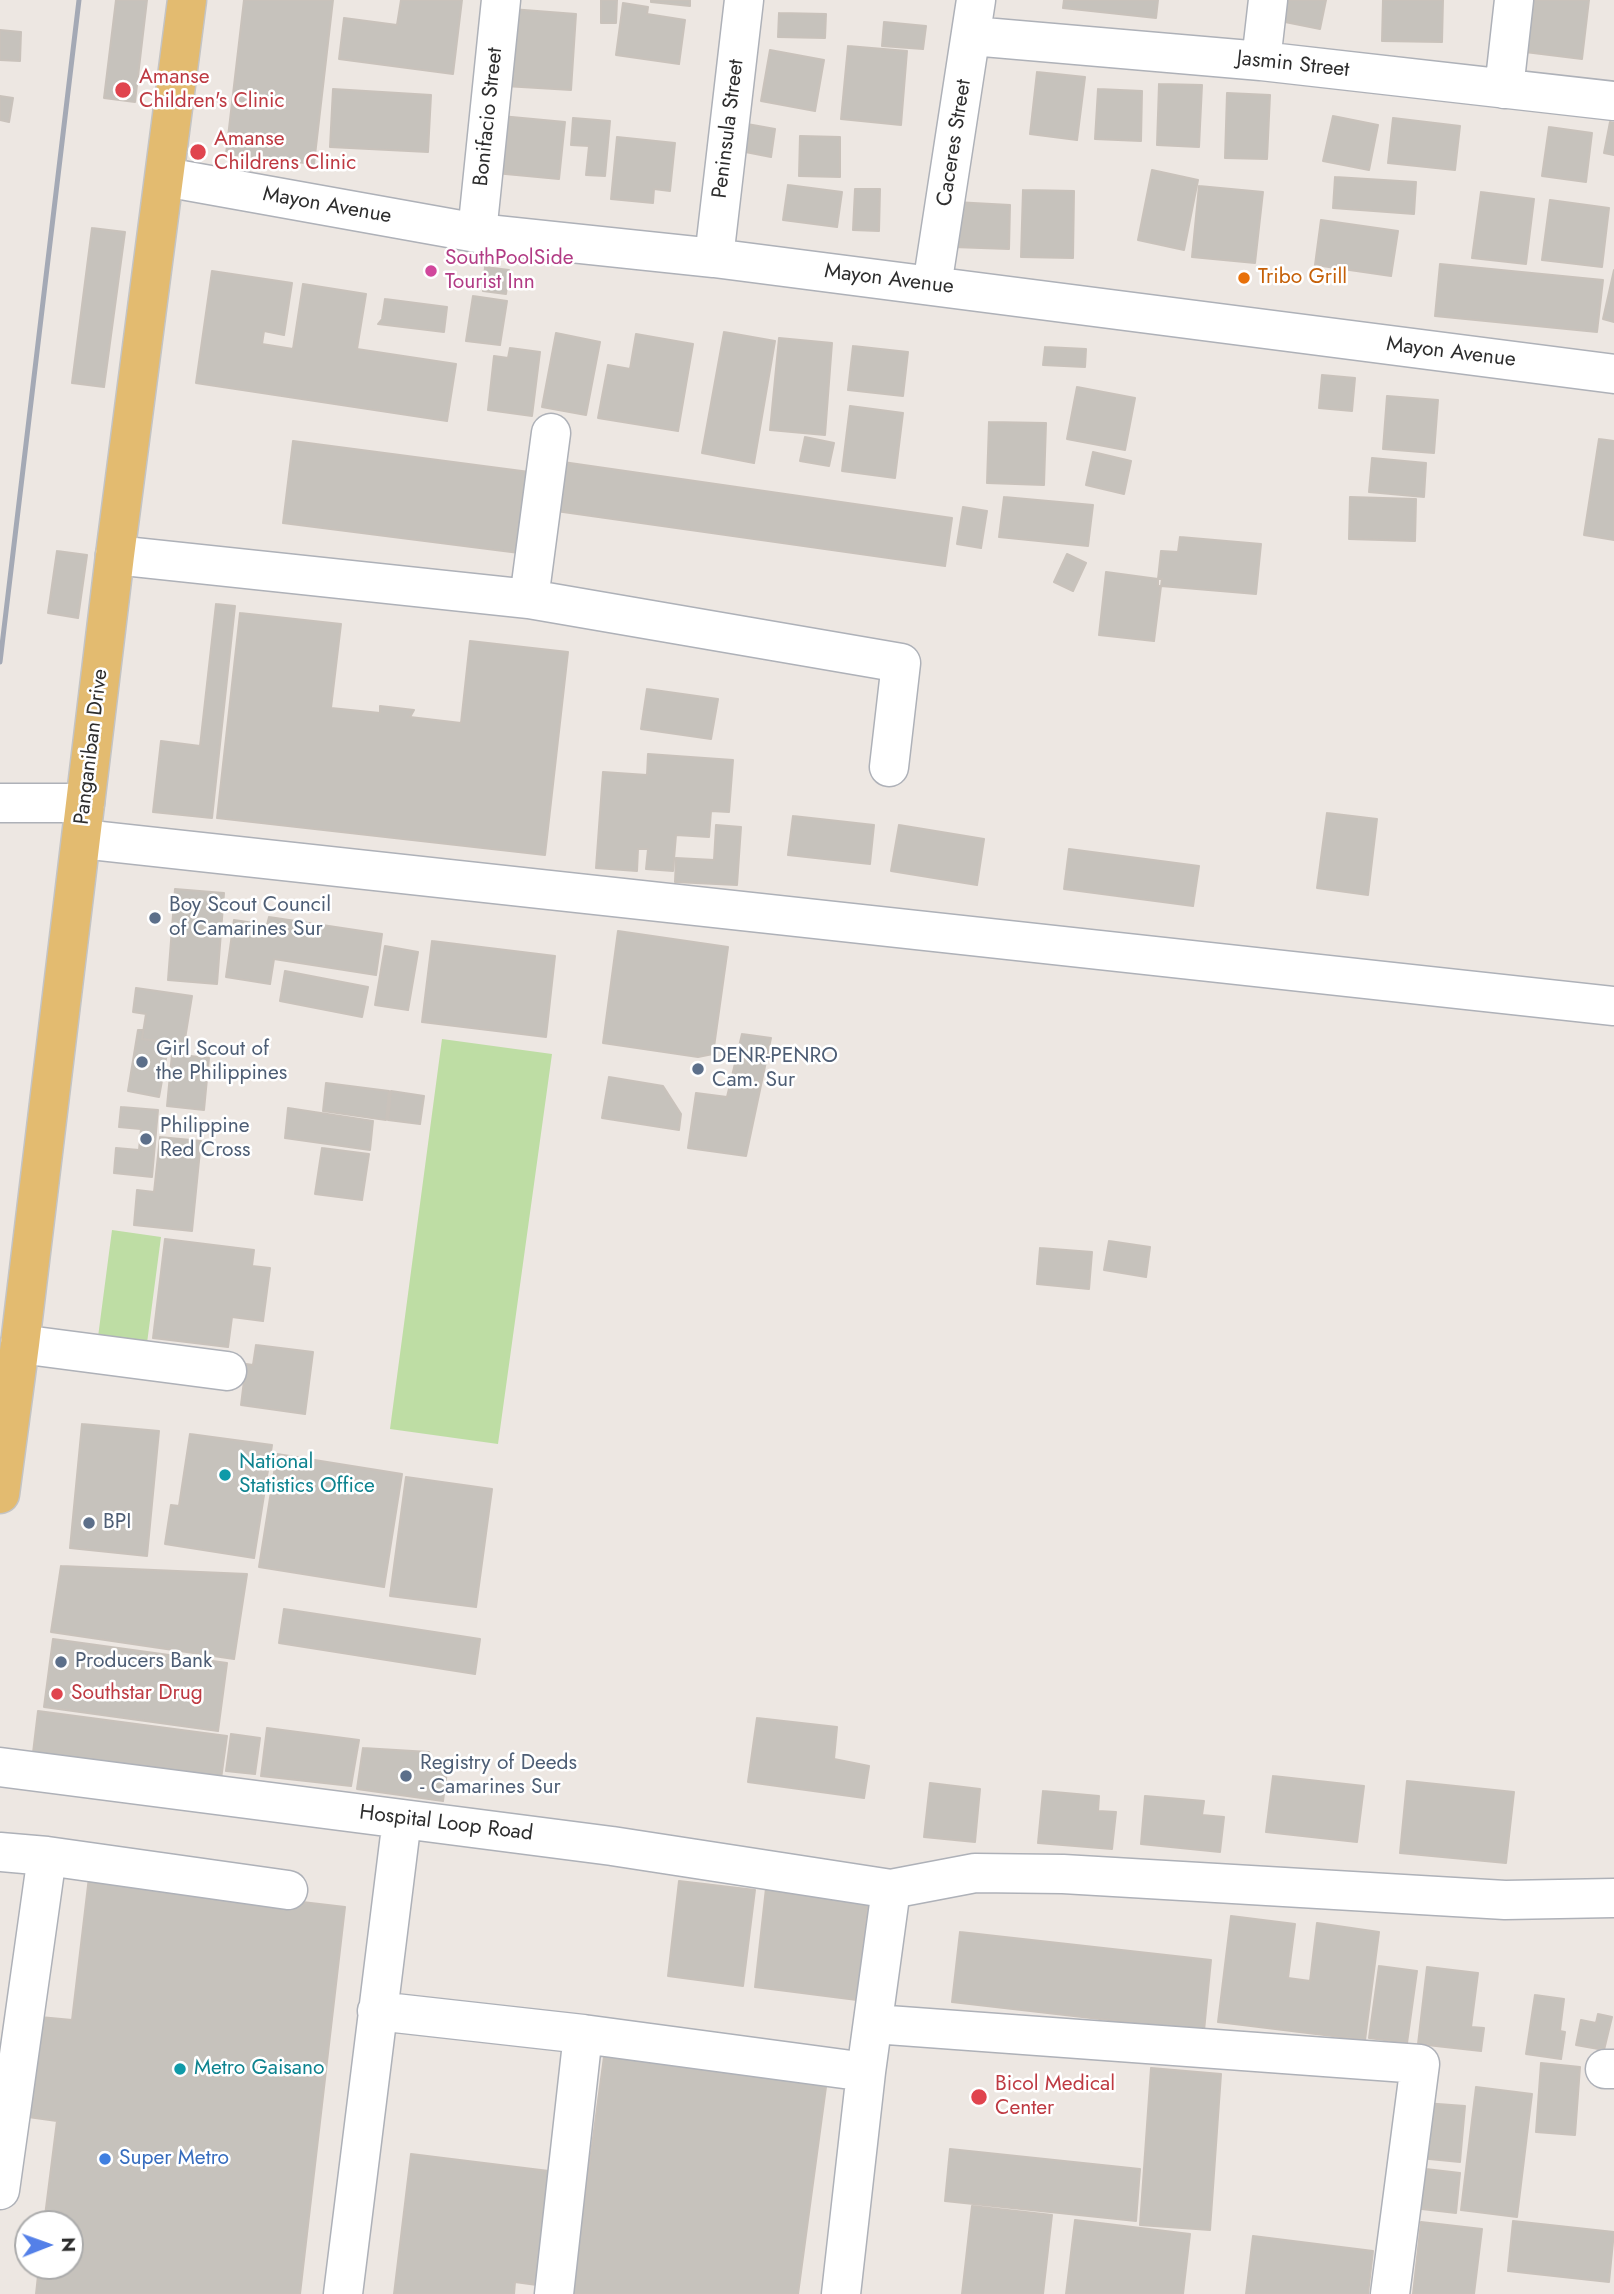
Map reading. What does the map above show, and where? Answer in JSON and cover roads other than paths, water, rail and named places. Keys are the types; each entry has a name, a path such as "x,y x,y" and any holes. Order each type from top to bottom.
{"main road":[{"name":"Panganiban Drive","path":"0,1493 115,555 187,0"}],"street":[{"name":"Bonifacio Street","path":"477,233 501,0"},
{"name":"Peninsula Street","path":"714,258 744,0"},
{"path":"1261,61 1268,0"},
{"path":"1504,89 1514,0"},
{"name":"Jasmin Street","path":"974,18 1261,61 1614,101"},
{"name":"Caceres Street","path":"932,286 974,18"},
{"name":"Mayon Avenue","path":"165,177 477,233 714,258 1614,374"},
{"path":"529,599 551,433"},
{"path":"115,555 529,599 901,663 889,766"},
{"path":"0,803 83,821 1614,1006"},
{"path":"20,1344 228,1371"},
{"name":"Hospital Loop Road","path":"0,1767 612,1846 891,1889 975,1873 1000,1873 1077,1874 1505,1900 1614,1898"},
{"path":"344,2294 401,1819"},
{"path":"0,1852 288,1890"},
{"path":"0,2190 47,1857"},
{"path":"841,2294 866,2072 891,1889"},
{"path":"377,2011 583,2034 866,2072"},
{"path":"874,2025 1420,2064 1390,2294"},
{"path":"554,2294 583,2034"}],"railway":[{"path":"0,662 79,0"}],"place":[{"name":"Amanse Children's Clinic","path":"123,90"},
{"name":"Amanse Childrens Clinic","path":"198,152"},
{"name":"SouthPoolSide Tourist Inn","path":"431,271"},
{"name":"Tribo Grill","path":"1244,278"},
{"name":"Boy Scout Council of Camarines Sur","path":"155,918"},
{"name":"Girl Scout of the Philippines","path":"142,1062"},
{"name":"DENR-PENRO Cam. Sur","path":"698,1069"},
{"name":"Philippine Red Cross","path":"146,1139"},
{"name":"National Statistics Office","path":"225,1475"},
{"name":"BPI","path":"89,1523"},
{"name":"Producers Bank","path":"61,1662"},
{"name":"Southstar Drug","path":"57,1694"},
{"name":"Registry of Deeds - Camarines Sur","path":"406,1776"},
{"name":"Metro Gaisano","path":"180,2069"},
{"name":"Bicol Medical Center","path":"979,2097"},
{"name":"Super Metro","path":"105,2159"}]}
